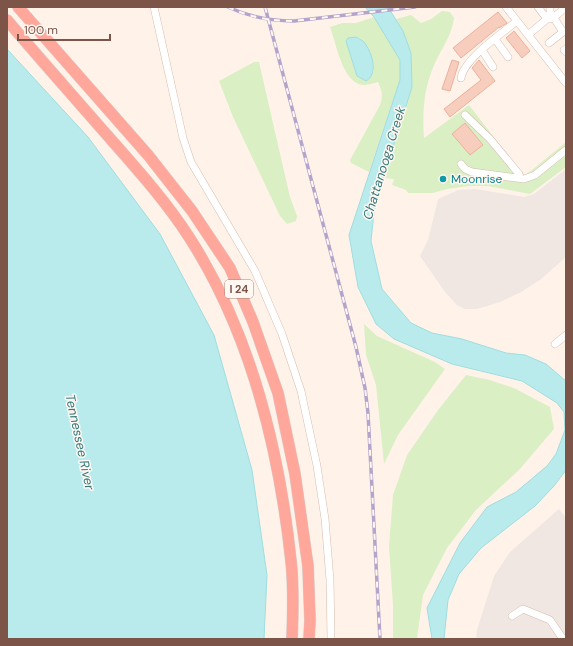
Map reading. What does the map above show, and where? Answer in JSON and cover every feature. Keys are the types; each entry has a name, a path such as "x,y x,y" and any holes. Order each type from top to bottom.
{"highway":[{"name":"I 24","path":"18,7 148,155 192,211 230,268 253,322 278,393 295,474 308,566 310,620 309,639"},
{"path":"28,7 39,20 47,40"},
{"name":"I 24","path":"7,20 169,208 207,267 232,318 242,342 259,393 277,467 291,562 292,639"}],"street":[{"path":"154,7 183,138 191,162 255,271 282,334 300,391 317,466 325,519 330,580 331,639"},
{"path":"506,7 566,83"},
{"path":"538,7 563,32 549,43"},
{"path":"550,7 550,18"},
{"path":"528,35 566,7"},
{"path":"460,78 466,66 482,50 517,21"},
{"path":"495,39 508,57"},
{"path":"566,49 564,50 566,52"},
{"path":"482,50 493,67"},
{"path":"465,115 490,139 519,174 520,178"},
{"path":"461,164 465,169 472,172 524,179 535,175 566,150"},
{"path":"555,344 566,335"},
{"path":"512,616 523,610 550,620 563,639"}],"shaded area":[{"path":"566,169 566,257 540,280 521,292 500,302 477,309 465,309 457,305 445,292 420,256 428,240 438,199 458,190 476,189 524,197 534,194"},
{"path":"559,509 566,518 566,639 476,639 477,630 494,576 510,552"}],"green space":[{"path":"442,11 450,12 454,18 449,36 435,63 428,81 423,119 424,138 469,105 520,171 525,175 566,142 566,167 530,194 488,186 469,186 447,189 433,193 408,193 406,190 392,185 394,179 383,178 412,87 403,31 396,19 411,15 421,23 431,19"},
{"path":"374,17 401,60 400,80 369,172 351,163 350,160 380,105 382,99 381,91 378,82 363,85 356,83 350,77 341,61 330,27 342,23 356,23","holes":["356,37 360,39 370,52 374,73"]},
{"path":"254,62 259,62 290,197 297,216 296,221 287,224 280,216 233,117 219,81"},
{"path":"364,324 377,336 435,362 445,369 398,435 384,464 376,385 366,355"},
{"path":"466,375 490,380 514,388 550,407 554,429 520,469 476,510 447,548 423,595 417,639 393,639 393,606 389,546 393,495 407,455 438,410"}],"water":[{"name":"Chattanooga Creek","path":"365,7 388,7 403,31 411,53 412,87 383,178 374,212 371,241 382,289 411,323 432,333 462,339 506,353 525,355 546,364 566,381 566,470 554,486 535,506 481,548 459,574 448,600 444,639 432,639 427,608 460,543 487,507 516,492 547,466 556,454 565,430 564,412 557,403 522,381 452,364 394,339 376,324 358,287 349,235 400,80 400,60 374,17"},
{"path":"356,37 364,42 372,57 372,73 370,78 366,81 357,76 346,41 348,38"},
{"name":"Tennessee River","path":"7,49 88,137 160,234 214,335 252,470 267,575 264,639 7,639"}],"building":[{"path":"498,12 507,23 499,27 461,58 453,48"},
{"path":"514,31 530,51 522,58 506,38"},
{"path":"452,60 459,62 450,91 442,89"},
{"path":"479,60 495,81 450,117 444,109 481,80 472,68"},
{"path":"465,123 483,145 470,155 452,134"}],"railway":[{"path":"228,7 260,18 294,21 415,7"},
{"path":"265,7 356,347 365,388 368,413 380,639"}],"place":[{"name":"Moonrise","path":"443,179"}]}
